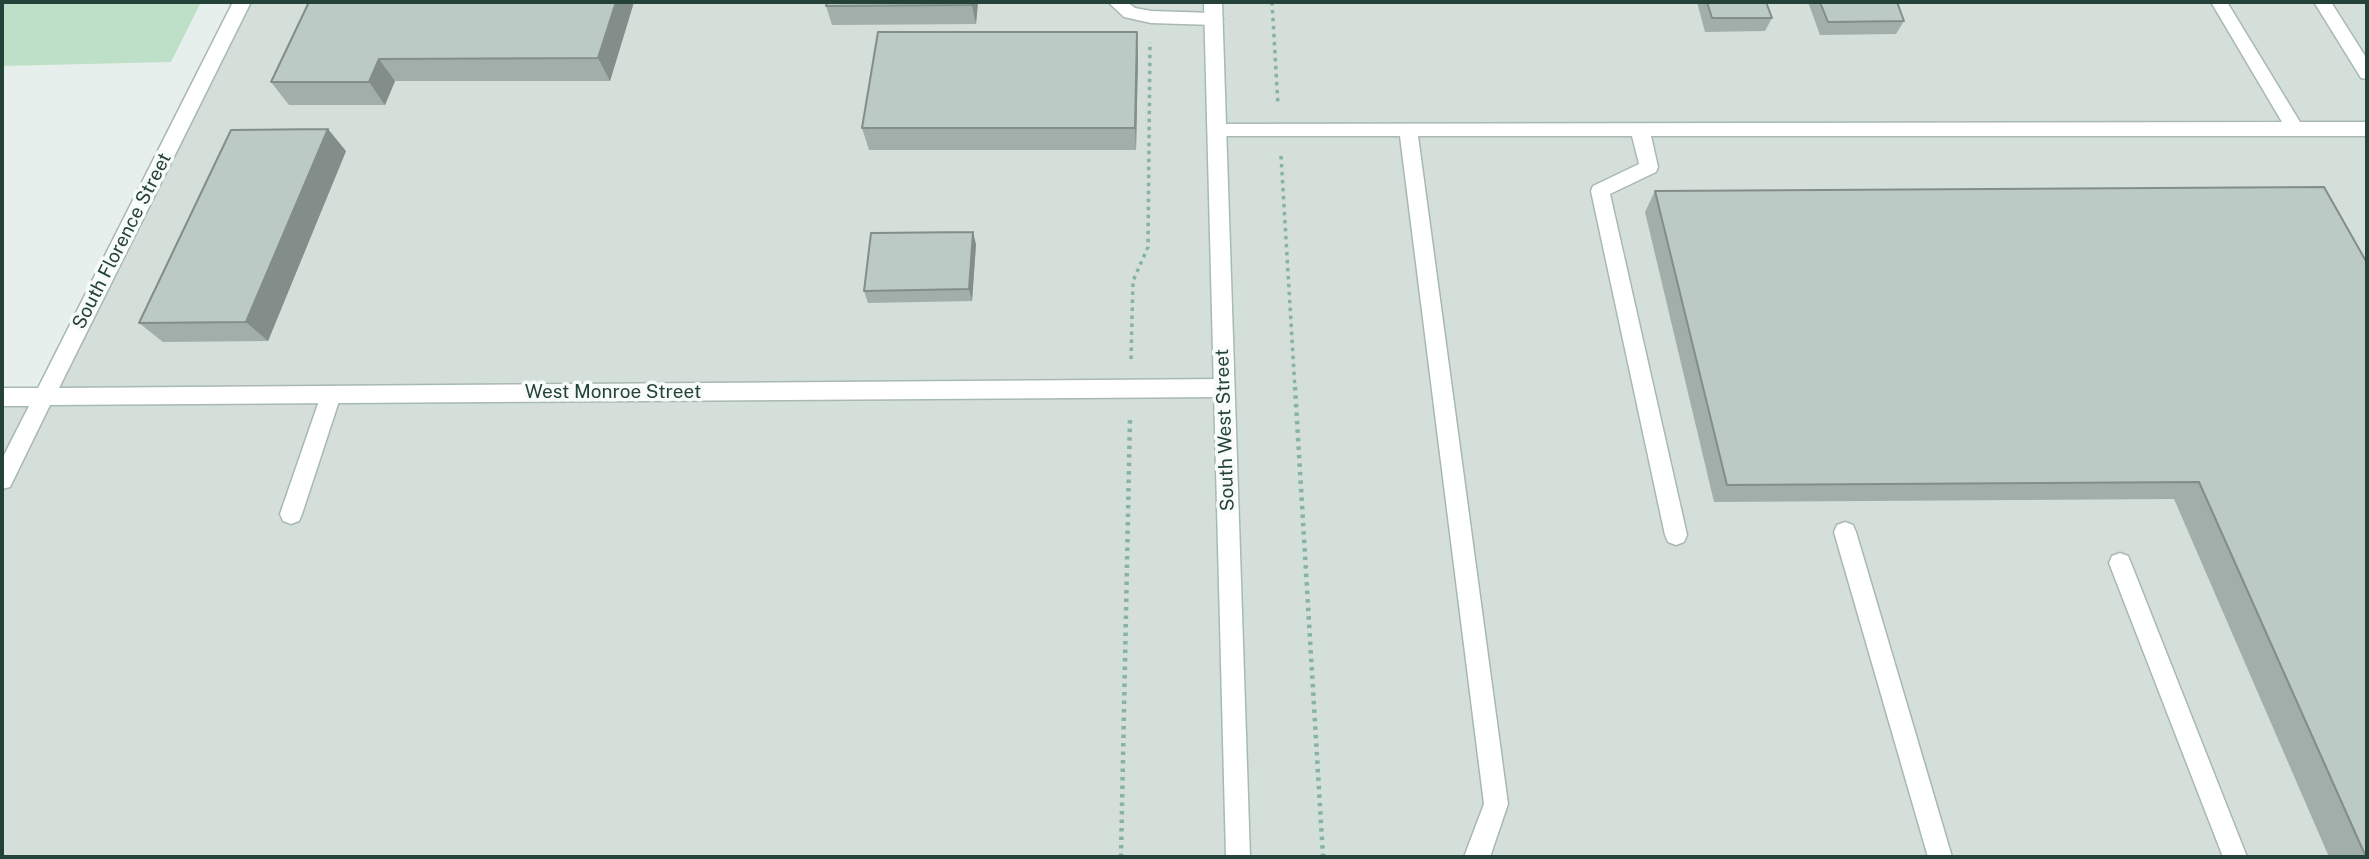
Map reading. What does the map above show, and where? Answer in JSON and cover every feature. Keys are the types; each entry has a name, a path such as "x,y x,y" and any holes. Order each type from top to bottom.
{"street":[{"name":"South Florence Street","path":"2,480 243,2"},
{"path":"1116,2 1130,13 1151,17 1213,10"},
{"path":"2219,2 2295,129"},
{"path":"2322,2 2367,73"},
{"name":"South West Street","path":"1213,10 1238,857"},
{"path":"1640,129 1649,167 1601,191 1676,535"},
{"path":"1217,130 2367,129"},
{"path":"1408,130 1496,804 1484,844 1476,857"},
{"name":"West Monroe Street","path":"2,397 1224,388"},
{"path":"290,514 331,394"},
{"path":"1845,532 1940,857"},
{"path":"2120,563 2235,857"}],"path":[{"path":"1272,2 1323,857"},
{"path":"1121,857 1133,281 1147,247 1151,17"}],"shaded area":[{"path":"242,2 2367,2 2367,857 2,857 2,397 44,397"}],"green space":[{"path":"2,2 201,2 171,62 2,66"}],"building":[{"path":"309,2 616,2 598,58 379,59 369,82 271,82"},
{"path":"827,2 973,2 972,5 826,6"},
{"path":"1707,2 1766,2 1772,18 1712,18"},
{"path":"1820,2 1897,2 1904,21 1828,22"},
{"path":"878,32 1137,32 1135,128 862,128"},
{"path":"328,129 246,322 139,323 231,130"},
{"path":"2324,187 2367,263 2367,857 2199,482 1727,485 1655,191"},
{"path":"973,232 969,289 864,291 871,233"}]}
